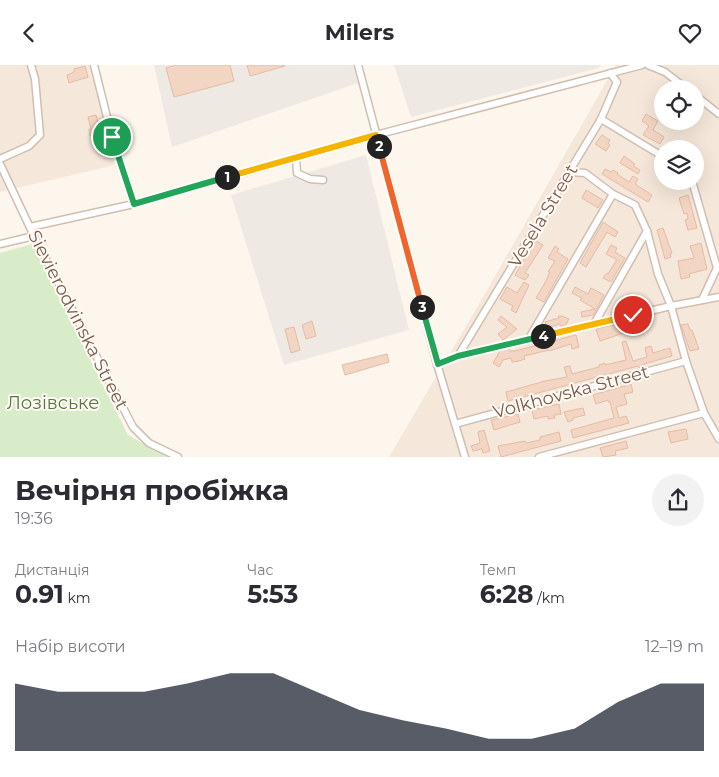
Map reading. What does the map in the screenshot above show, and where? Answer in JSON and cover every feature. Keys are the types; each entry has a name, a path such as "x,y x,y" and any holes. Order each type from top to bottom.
{"street":[{"path":"0,159 29,146 40,135 35,79 31,65"},
{"path":"94,65 112,137 134,204"},
{"path":"358,65 438,364 465,457"},
{"path":"30,227 134,204 376,135 642,65"},
{"path":"648,65 665,71 676,80"},
{"name":"Vesela Street","path":"458,356 601,119 617,82 610,73"},
{"path":"704,102 719,114"},
{"path":"601,119 654,151"},
{"path":"296,157 297,173 310,179 323,180"},
{"path":"579,157 585,173"},
{"name":"Sievierodvinska Street","path":"0,164 3,177 133,427 149,443 178,457"},
{"path":"570,172 585,173 613,193 635,205 647,231 658,274 671,306 686,361 704,413 719,439"},
{"path":"695,190 717,269 702,300"},
{"path":"528,340 613,193"},
{"path":"594,324 647,231"},
{"path":"0,244 34,236"},
{"path":"438,364 458,356 671,306 719,297"},
{"name":"Volkhovska Street","path":"455,424 686,361"},
{"path":"539,457 704,413"}],"shaded area":[{"path":"0,65 93,65 115,165 0,192"},
{"path":"154,65 353,65 358,83 172,147"},
{"path":"394,65 601,65 599,68 411,117"},
{"path":"616,65 719,65 719,457 389,457"},
{"path":"366,155 409,330 284,365 231,195"}],"green space":[{"name":"Лозівське","path":"32,244 128,435 167,457 0,457 0,253"}],"building":[{"path":"176,65 230,65 234,81 174,97 166,68"},
{"path":"247,65 284,65 285,66 250,76"},
{"path":"85,66 88,77 69,83 67,75 74,72 74,69"},
{"path":"646,114 654,119 653,130 664,137 662,140 654,141 643,135 649,126 642,121"},
{"path":"96,115 101,134 90,136 89,129 91,129 88,117"},
{"path":"602,135 610,140 608,143 610,145 606,151 595,144"},
{"path":"624,156 635,164 633,166 640,170 638,174 620,163"},
{"path":"605,169 611,172 613,170 629,182 633,176 638,179 635,184 652,195 648,202 602,174"},
{"path":"586,190 603,200 598,208 582,198"},
{"path":"688,195 697,228 688,230 685,220 688,219 687,213 684,214 679,198"},
{"path":"603,222 618,232 615,237 607,232 586,267 580,263"},
{"path":"663,228 672,253 670,254 671,257 665,259 657,230"},
{"path":"535,240 543,245 525,273 529,275 525,280 515,275"},
{"path":"701,243 707,269 689,274 690,277 681,279 678,261 694,258 690,246"},
{"path":"611,245 617,248 615,252 625,258 611,282 603,278 608,274 616,261 616,259 606,254"},
{"path":"555,246 559,249 557,252 568,259 544,302 536,298 555,261 548,258"},
{"path":"524,282 529,285 516,313 511,310 513,306 500,299 507,287 517,293"},
{"path":"575,287 588,294 591,288 604,295 593,315 582,317 581,312 595,309 580,300 582,298 572,293"},
{"path":"501,316 517,329 503,340 498,334 507,327 498,320"},
{"path":"558,316 569,319 565,326 560,324 547,328 545,322 559,318"},
{"path":"636,319 638,328 600,341 596,329"},
{"path":"312,321 316,336 306,339 302,325"},
{"path":"688,324 699,349 690,351 681,325"},
{"path":"294,327 300,350 291,353 285,329"},
{"path":"576,335 579,347 572,349 571,344 524,356 525,359 519,361 512,362 511,358 503,360 499,367 493,363 500,351 509,349 510,351 515,351"},
{"path":"626,341 633,361 647,357 645,348 651,346 653,353 670,348 672,356 644,364 644,366 639,368 638,366 508,401 506,392 567,377 564,367 570,366 572,374 599,367 599,365 605,363 605,365 626,360 622,342"},
{"path":"387,354 389,362 345,375 342,365"},
{"path":"631,384 633,392 624,394 627,404 616,407 619,418 626,416 629,423 573,438 571,430 614,418 610,402 608,400 596,404 593,395"},
{"path":"559,404 561,414 554,415 555,418 548,419 548,416 534,419 532,410"},
{"path":"583,408 585,415 573,418 573,420 568,422 564,412"},
{"path":"518,414 520,422 494,430 491,420"},
{"path":"686,429 688,439 671,443 668,432"},
{"path":"484,430 490,451 483,453 482,449 473,451 471,446 480,443 478,432"},
{"path":"559,432 561,441 501,457 498,446 540,440 540,437"},
{"path":"626,441 628,448 615,451 616,455 603,457 600,448"}],"route":[{"path":"112,137 134,204 376,135 438,364 458,356 500,348 633,315"}]}
